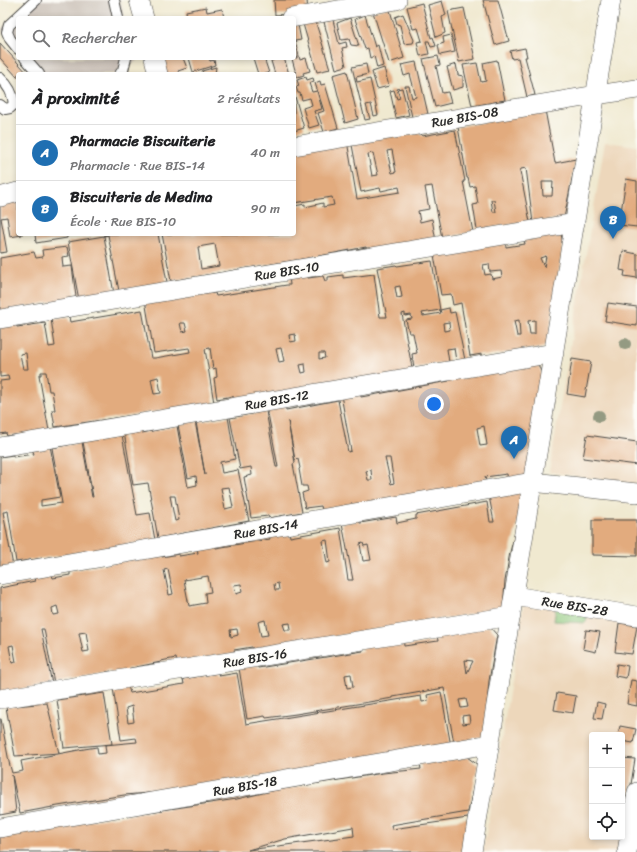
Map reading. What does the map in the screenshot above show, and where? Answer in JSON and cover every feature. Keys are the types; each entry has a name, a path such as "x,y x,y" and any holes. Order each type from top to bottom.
{"street":[{"path":"139,0 143,16"},
{"path":"296,17 397,0"},
{"path":"472,852 611,0"},
{"path":"154,60 158,72"},
{"name":"Rue BIS-08","path":"296,146 637,89"},
{"path":"0,197 16,193"},
{"name":"Rue BIS-10","path":"0,319 575,223"},
{"name":"Rue BIS-12","path":"0,447 554,353"},
{"name":"Rue BIS-14","path":"0,575 532,482 637,493"},
{"name":"Rue BIS-28","path":"514,596 637,616"},
{"name":"Rue BIS-16","path":"0,700 511,616"},
{"name":"Rue BIS-18","path":"0,828 490,744"},
{"path":"627,852 637,792"}],"lane":[{"path":"19,16 36,0"},
{"path":"114,0 118,16"},
{"path":"16,19 9,25 7,32 16,46"},
{"path":"27,60 36,72"},
{"path":"122,72 126,60"},
{"path":"0,78 6,84 13,96 14,104 10,108 5,109 0,105"}],"shaded area":[{"path":"34,0 120,0 124,16 16,16 16,46 1,29"},
{"path":"28,60 137,60 123,72 38,72"},
{"path":"605,142 637,146 637,485 549,472"},
{"path":"524,602 637,620 637,743 625,825 625,732 589,732 589,840 623,840 621,852 483,852"}],"green space":[{"path":"556,608 589,613 585,623 554,621"}],"building":[{"path":"274,0 307,0 308,13 275,15"},
{"path":"483,0 498,0 509,41 495,45"},
{"path":"442,1 446,15 442,17 445,33 436,37 428,5"},
{"path":"422,3 431,38 433,37 436,46 431,47 429,41 426,41 429,54 420,56 417,42 422,41 418,28 413,29 407,7"},
{"path":"206,7 207,12 222,9 224,16 187,16 186,11"},
{"path":"389,7 404,58 389,63 373,12"},
{"path":"464,8 475,59 459,62 448,11"},
{"path":"403,14 414,40 413,43 404,44 400,25 397,24 395,17"},
{"path":"365,15 375,47 378,45 383,66 377,68 374,56 370,58 368,48 365,49 355,19"},
{"path":"350,18 359,46 351,45 349,39 341,40 337,23"},
{"path":"315,20 330,69 317,72 303,24"},
{"path":"333,20 339,44 346,42 347,47 342,48 346,66 336,69 324,22"},
{"path":"298,25 301,40 296,41 296,26"},
{"path":"451,35 455,52 440,55 438,45 444,43 443,37"},
{"path":"0,43 26,72 16,72 16,76 0,58"},
{"path":"296,45 300,60 306,58 310,71 297,77 292,60 296,60"},
{"path":"525,48 527,57 525,57 535,95 527,97 518,58 512,59 510,51"},
{"path":"438,56 440,65 436,66 442,93 448,92 451,103 435,107 423,59"},
{"path":"158,60 184,60 187,68 178,72 161,72"},
{"path":"190,60 214,60 215,65 193,72"},
{"path":"254,60 265,60 269,72 257,72"},
{"path":"285,60 288,72 274,72 271,61"},
{"path":"497,60 505,100 472,106 463,65 477,63 481,82 486,81 483,63"},
{"path":"416,62 428,114 412,117 405,86 409,86 412,98 416,97 410,74 404,76 401,65"},
{"path":"366,64 368,74 356,77 357,82 370,79 378,115 374,116 371,104 366,105 370,119 365,120 352,67"},
{"path":"456,64 458,75 463,76 463,87 453,90 447,67"},
{"path":"216,67 215,72 202,71"},
{"path":"384,68 389,86 377,89 372,72"},
{"path":"347,71 358,119 345,123 333,75"},
{"path":"306,77 307,80 313,78 314,81 309,83 312,92 317,91 322,109 314,111 319,125 309,128 303,108 312,105 310,98 302,100 296,87 299,86 297,80"},
{"path":"320,81 321,85 325,84 338,128 324,132 318,113 324,111 315,83"},
{"path":"402,88 409,115 396,118 390,91 394,90 397,99 400,98 397,89"},
{"path":"296,100 304,128 296,130"},
{"path":"545,110 555,163 576,159 564,218 533,223 526,168 521,169 520,171 530,222 477,230 473,205 478,204 475,186 470,187 467,178 458,127","holes":["542,182 553,182 552,196 543,196","491,200 494,200 496,212 493,212"]},
{"path":"455,130 473,232 442,238 432,186 425,187 429,209 418,211 420,222 432,219 436,241 367,251 366,247 171,281 162,236 296,236 296,206 305,204 305,207 323,203 323,207 334,205 332,197 296,203 296,150 347,141 357,199 400,192 399,187 381,191 380,188 361,192 351,140 421,133 422,136","holes":["392,150 396,172 392,173 387,151","373,153 378,175 372,176 368,154","215,244 219,266 201,269 198,247"]},
{"path":"626,179 637,181 637,227 619,225"},
{"path":"16,199 16,236 10,237 7,217 1,218 7,252 0,253 0,202"},
{"path":"561,233 563,245 548,344 542,348 483,356 482,354 470,356 461,303 453,305 451,294 441,295 434,255 505,242 506,247 525,244 524,240","holes":["546,256 544,267 540,258","489,264 490,272 501,271 502,277 492,279 491,274 485,275 483,265","519,320 520,336 517,336 514,321","535,320 535,334 530,334 528,321"]},
{"path":"35,236 67,236 67,238 36,243"},
{"path":"104,236 114,294 79,300 68,242"},
{"path":"108,236 158,236 167,282 119,291"},
{"path":"67,247 69,256 62,257 63,267 72,266 76,297 0,312 0,258 34,252 36,258 43,257 42,250"},
{"path":"623,251 637,254 637,278 624,276 625,271 620,270"},
{"path":"432,261 440,310 449,308 450,313 455,312 465,360 456,361 454,348 447,349 449,362 414,368 412,354 417,353 413,333 409,333 406,320 412,319 411,315 405,316 405,313 402,314 413,373 234,400 233,396 217,399 214,378 217,377 216,368 213,369 210,348 205,349 214,403 55,427 52,410 55,410 52,391 49,391 46,372 41,372 41,375 39,375 49,431 7,436 6,433 0,434 0,381 9,380 8,376 0,377 0,326 16,323 17,327 45,323 49,347 55,346 51,319 69,317 70,322 142,310 151,358 155,358 190,352 189,348 154,353 145,300 215,293 216,296 290,285 289,277 307,274 308,278 323,276 325,281 328,281 328,277 343,275 343,278 374,274 380,317 387,317 377,268","holes":["400,286 402,297 397,298 395,287","440,310 441,313 423,316 422,313","449,322 450,330 444,331 443,323","180,323 185,323 187,331 182,332","295,334 296,341 290,342 289,335","281,348 284,361 279,362 276,349","26,353 28,369 23,369 20,354","319,353 324,353 325,358 319,359","305,364 306,372 302,373 300,365","158,377 161,393 154,394 151,379"]},
{"path":"608,303 637,307 637,326 605,321"},
{"path":"572,359 591,362 585,397 567,394"},
{"path":"538,364 542,374 527,477 508,481 507,474 485,477 487,484 322,510 321,506 305,508 302,493 308,491 307,486 302,486 300,468 298,459 295,460 288,421 295,463 293,464 302,512 269,518 268,516 251,518 244,477 252,475 251,467 240,469 230,418 266,411 276,467 278,467 267,408 285,405 286,410 338,400 348,452 351,451 341,395 360,391 361,397 449,381 449,377","holes":["484,426 487,445 480,446 477,428","385,458 390,458 394,483 391,484","371,470 372,480 368,480 366,471"]},
{"path":"228,417 235,459 220,462 222,473 238,470 249,521 158,538 148,483 133,485 124,432 141,429 142,433 177,426 188,487 197,485 196,476 188,478 178,425 195,421 205,475 196,422","holes":["229,487 233,507 225,509 221,488","170,496 175,496 179,520 175,521"]},
{"path":"122,435 137,515 150,513 155,540 16,562 8,511 3,512 13,566 0,568 0,457 34,454 32,449 50,446 60,497 41,500 41,506 62,503 52,448 82,442 93,497 83,442"},
{"path":"587,435 637,442 637,465 583,458"},
{"path":"522,491 518,521 510,552 505,581 503,609 253,650 252,647 234,650 235,654 177,663 176,658 126,669 127,673 112,675 111,671 106,672 106,674 54,683 44,629 41,629 52,684 0,693 0,588 35,581 34,578 52,575 53,578 70,575 70,571 161,554 162,557 179,554 179,556 198,553 197,548 215,545 216,548 270,539 269,536 289,532 290,537 340,528 348,580 353,580 342,523 359,520 360,523 396,517 397,523 416,519 416,515 487,502 490,522 494,522 489,496","holes":["327,540 330,562 327,563 323,541","363,543 364,546 368,545 371,560 363,561 360,544","168,569 173,594 169,595 164,570","208,576 211,592 205,593 206,603 189,606 184,580","278,583 279,590 275,590 274,584","241,584 242,592 236,594 234,585","57,606 59,614 53,615 52,608","265,620 268,635 261,636 258,622","290,623 291,630 285,630 283,624","237,629 238,635 231,637 230,630","86,632 89,651 83,652 79,633","13,645 16,662 12,663 9,646"]},
{"path":"592,520 637,520 637,556 592,555"},
{"path":"619,623 637,626 632,654 615,652"},
{"path":"489,626 497,635 489,681 484,737 454,743 444,688 296,714 247,719 239,668 257,665 258,668 363,651 362,646 403,637 404,646 438,641 437,635","holes":["465,660 473,661 467,673","351,674 353,687 347,688 345,675","466,699 468,707 461,708 459,700","469,715 470,723 463,724 462,716"]},
{"path":"586,630 600,632 596,652 583,649"},
{"path":"617,664 628,666 626,678 615,676"},
{"path":"218,673 219,676 237,673 246,724 421,696 422,702 428,701 427,695 441,692 451,746 160,792 124,795 20,813 12,775 16,812 0,815 0,719 12,773 23,771 21,761 97,747 98,754 106,753 105,745 137,742 136,738 121,740 113,688 128,686 130,693 184,684 183,679","holes":["132,706 134,722 128,723 126,708"]},
{"path":"631,680 637,681 637,706 627,704"},
{"path":"104,693 112,744 64,748 57,700"},
{"path":"557,693 576,696 573,713 554,710"},
{"path":"597,702 605,704 602,719 594,718"},
{"path":"47,703 59,753 15,756 6,707"},
{"path":"620,726 636,729 633,743 625,742 625,732 619,732"},
{"path":"467,757 478,765 468,812 391,825 392,829 468,818 464,852 0,852 0,834 237,799 276,790 383,773 421,769 420,764","holes":["353,827 354,836 248,850 285,839"]},
{"path":"625,758 635,759 629,797 625,796"}],"place":[{"name":"Biscuiterie de Medina","path":"613,239"},
{"name":"Pharmacie Biscuiterie","path":"514,459"}]}
